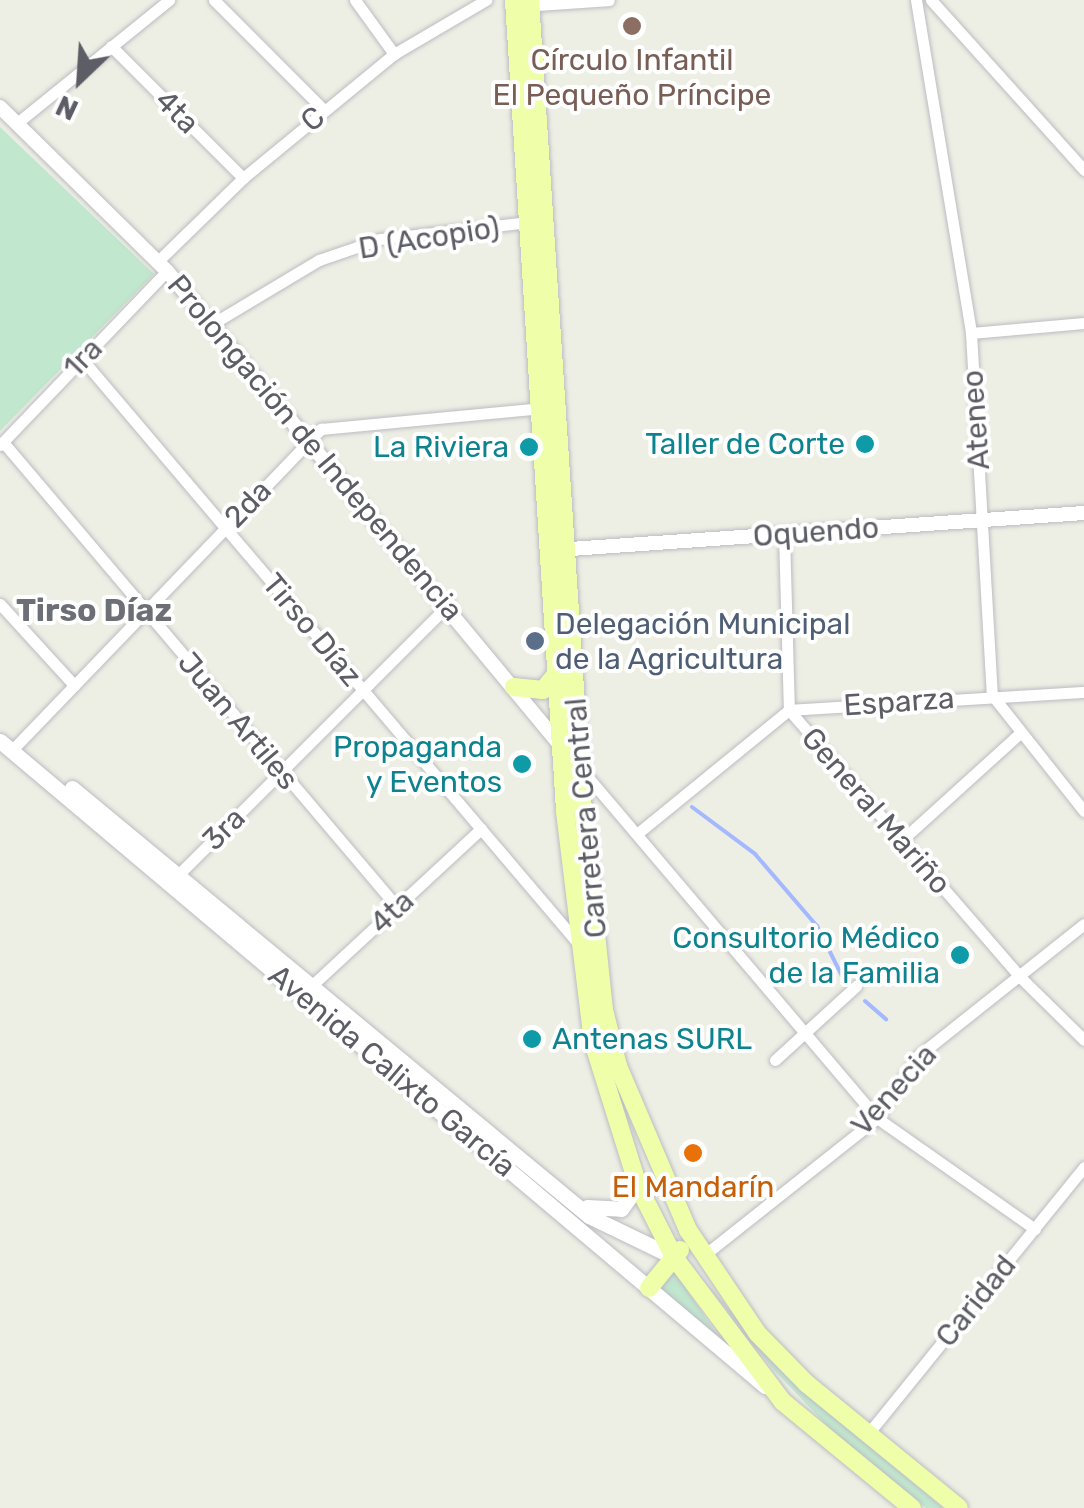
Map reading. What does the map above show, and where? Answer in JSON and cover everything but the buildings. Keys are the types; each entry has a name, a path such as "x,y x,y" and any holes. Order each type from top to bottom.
{"main road":[{"name":"Carretera Central","path":"522,3 565,671 580,768 574,810"},
{"name":"Carretera Central","path":"565,671 561,746 574,810 581,898 602,1040 650,1150 703,1256 758,1334 868,1435 959,1508"},
{"path":"514,687 543,690 565,671"},
{"name":"Avenida Calixto García","path":"0,728 10,745 566,1198 589,1216 674,1257"},
{"name":"Carretera Central","path":"581,898 577,942 628,1157 638,1186 674,1257 783,1402 912,1508"},
{"name":"Avenida Calixto García","path":"307,990 783,1402"},
{"path":"628,1157 650,1150"},
{"path":"566,1198 609,1213 631,1202 638,1186"},
{"path":"649,1288 674,1257 688,1230"},
{"path":"674,1257 707,1274 758,1334"}],"street":[{"path":"17,123 169,0"},
{"path":"214,0 324,110"},
{"path":"355,0 394,54"},
{"name":"C","path":"162,266 243,178 324,110 394,54 486,0"},
{"path":"522,3 609,0"},
{"name":"Ateneo","path":"916,0 971,333 992,696"},
{"path":"931,0 1084,170"},
{"name":"4ta","path":"110,46 243,178"},
{"name":"Prolongación de Independencia","path":"0,106 162,266 448,604 561,746 878,1118 1034,1229"},
{"name":"D (Acopio)","path":"212,324 319,260 380,239 536,221"},
{"name":"1ra","path":"2,444 162,266"},
{"path":"971,333 1084,322"},
{"name":"Tirso Díaz","path":"82,359 577,942"},
{"name":"2da","path":"10,745 74,686 321,429 548,408"},
{"name":"Juan Artiles","path":"2,444 397,907"},
{"name":"Oquendo","path":"557,550 1084,513"},
{"name":"General Mariño","path":"784,534 789,710 1021,978 1084,1040"},
{"path":"0,604 74,686"},
{"name":"3ra","path":"174,879 448,604"},
{"name":"Esparza","path":"789,710 1084,692"},
{"path":"992,696 1018,736 1084,812"},
{"path":"638,833 789,710"},
{"path":"902,840 1018,736"},
{"path":"574,810 601,800 613,805"},
{"name":"4ta","path":"307,990 481,829"},
{"path":"542,900 581,898"},
{"name":"Venecia","path":"703,1256 878,1118 918,1056 1021,978 1084,924"},
{"path":"775,1060 807,1036 856,986"},
{"name":"Caridad","path":"868,1435 1084,1167"}],"green space":[{"path":"0,127 154,274 0,431"},
{"path":"673,1269 722,1342 657,1286"},
{"path":"703,1279 790,1380 943,1508 926,1508 839,1438 772,1368"}],"waterway":[{"path":"692,807 755,854 817,926 845,982"},
{"path":"865,1001 886,1019"}],"place":[{"name":"Círculo Infantil El Pequeño Príncipe","path":"632,26"},
{"name":"Taller de Corte","path":"865,444"},
{"name":"La Riviera","path":"529,447"},
{"name":"Delegación Municipal de la Agricultura","path":"535,641"},
{"name":"Propaganda y Eventos","path":"522,764"},
{"name":"Consultorio Médico de la Familia","path":"960,955"},
{"name":"Antenas SURL","path":"532,1039"},
{"name":"El Mandarín","path":"693,1153"}],"district":[{"name":"Tirso Díaz","path":"94,610"}]}
